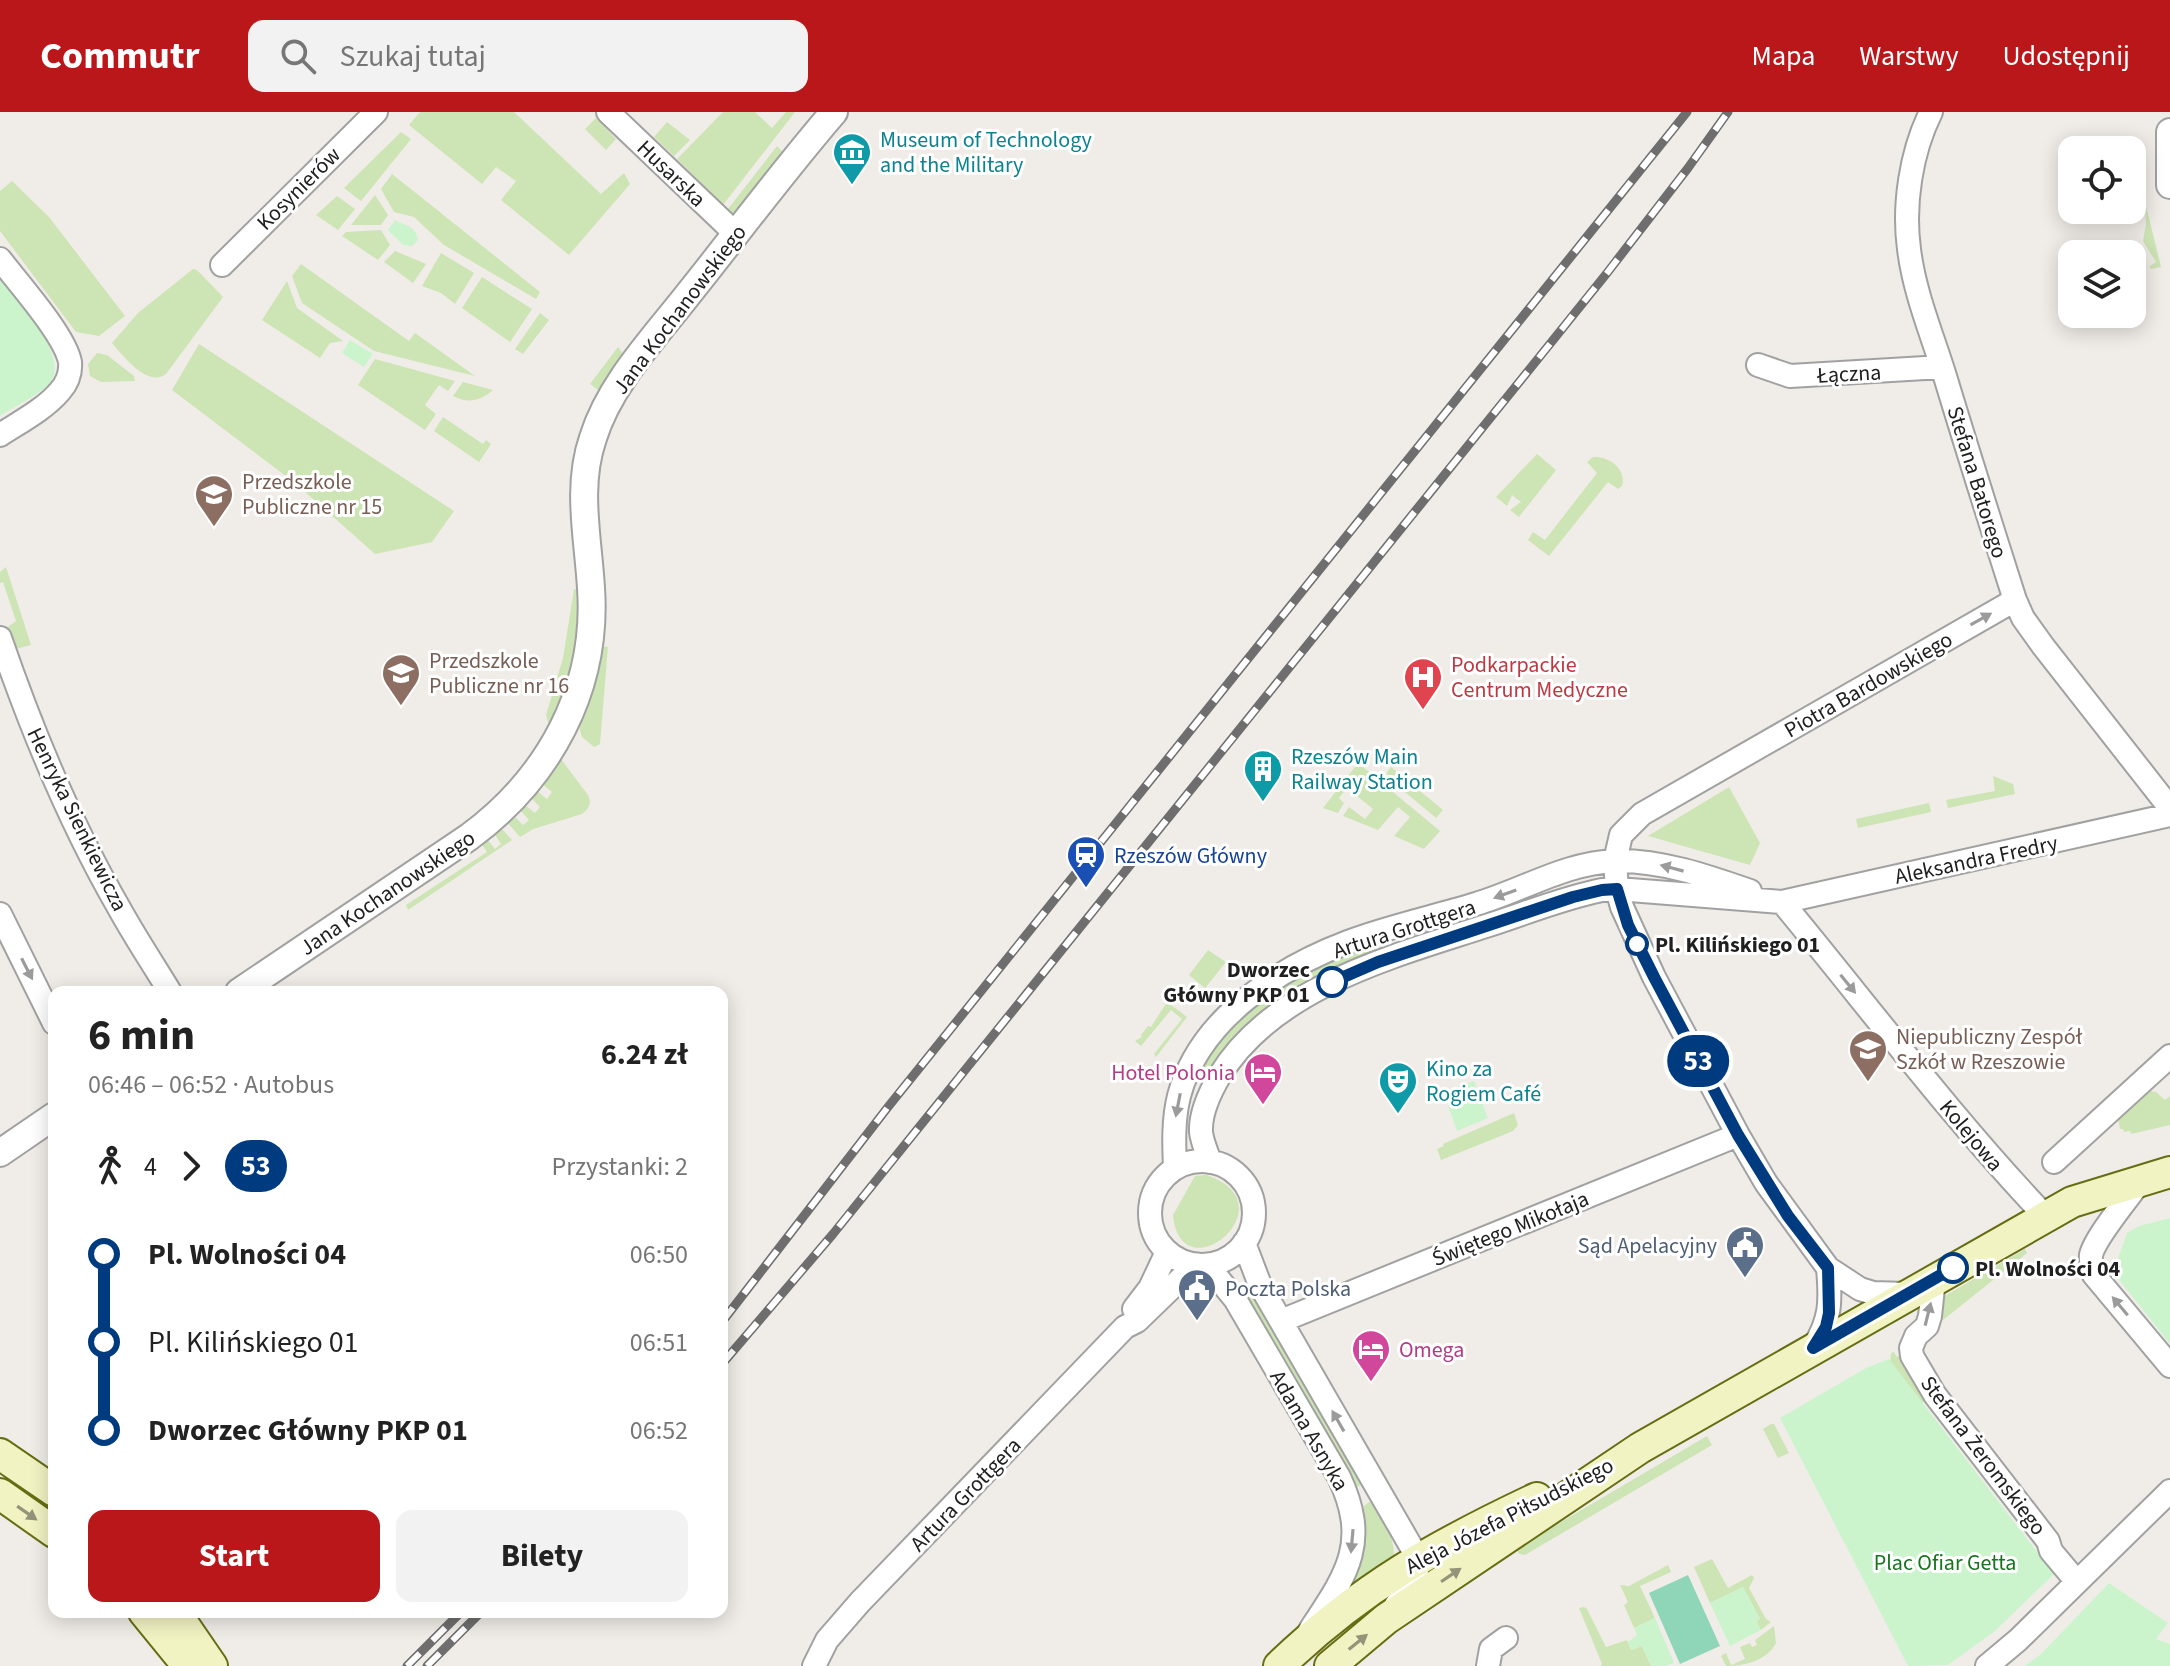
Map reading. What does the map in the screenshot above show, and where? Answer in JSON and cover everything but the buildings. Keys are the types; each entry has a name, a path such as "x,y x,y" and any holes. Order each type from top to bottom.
{"main road":[{"name":"Aleja Józefa Piłsudskiego","path":"1289,1657 1354,1601 1452,1539 1627,1455 2072,1202 2156,1176"},
{"path":"0,1454 48,1487"},
{"name":"Aleja Józefa Piłsudskiego","path":"1330,1666 1386,1619 1627,1455"},
{"path":"0,1494 48,1528"},
{"path":"149,1618 188,1666"},
{"path":"179,1618 212,1666"}],"street":[{"name":"Kosynierów","path":"222,265 376,112"},
{"name":"Husarska","path":"608,112 736,234"},
{"name":"Jana Kochanowskiego","path":"248,986 488,823 538,771 557,742 581,687 589,646 591,590 584,473 593,437 606,405 736,234 834,112"},
{"name":"Stefana Batorego","path":"1931,112 1916,155 1907,230 1913,272 2015,600 2023,618 2043,646 2170,808"},
{"path":"2170,132 2170,185"},
{"path":"0,259 63,345 70,361 68,380 50,401 0,435"},
{"name":"Łączna","path":"1758,365 1790,376 1942,367"},
{"name":"Piotra Bardowskiego","path":"1615,861 1621,835 1642,814 2015,600"},
{"name":"Henryka Sienkiewicza","path":"0,638 45,757 78,829 119,909 166,986"},
{"name":"Aleksandra Fredry","path":"1782,902 2170,815"},
{"path":"1615,861 1617,889 1628,925 1738,1135 1788,1216 1828,1268 1860,1289 1873,1293 1921,1286"},
{"name":"Artura Grottgera","path":"1175,1168 1175,1114 1184,1081 1212,1032 1257,992 1346,943 1481,903 1578,865 1615,861 1663,865 1782,902"},
{"name":"Artura Grottgera","path":"1210,1162 1201,1136 1201,1123 1214,1085 1241,1048 1292,1006 1332,982 1378,962 1589,892 1617,889 1782,902"},
{"name":"Kolejowa","path":"1782,902 1954,1114 2015,1186 2045,1216"},
{"path":"0,914 48,1011"},
{"path":"2054,1162 2170,1056"},
{"path":"0,1153 48,1120"},
{"name":"Świętego Mikołaja","path":"1281,1321 1738,1135"},
{"path":"1193,1161 1210,1162 1231,1170 1249,1190 1254,1216 1252,1229 1244,1243 1227,1259 1201,1265 1179,1261 1167,1252 1154,1235 1149,1211 1156,1188 1175,1168 1193,1161"},
{"path":"2156,1176 2104,1232 2091,1255 2094,1275 2170,1366"},
{"name":"Adama Asnyka","path":"1244,1243 1260,1285 1417,1560"},
{"name":"Artura Grottgera","path":"1125,1327 1126,1318 1150,1288 1167,1252"},
{"name":"Artura Grottgera","path":"814,1666 827,1640 842,1621 1125,1327 1137,1321 1201,1265"},
{"name":"Adama Asnyka","path":"1201,1265 1235,1299 1339,1477 1351,1503 1354,1543 1350,1561 1335,1593 1289,1657"},
{"path":"1813,1348 1826,1327 1829,1313 1828,1268"},
{"name":"Stefana Żeromskiego","path":"1921,1286 1930,1316 1927,1326 1916,1336 1911,1348 1912,1356 1935,1395 2077,1582"},
{"path":"1987,1666 2169,1494"},
{"path":"1386,1619 1416,1579 1419,1569 1417,1560"},
{"path":"1488,1666 1491,1649 1506,1638"}],"green space":[{"path":"420,112 514,112 601,194 624,173 630,184 569,255 501,200 516,181 496,167 482,184 409,125"},
{"path":"723,112 755,112 772,128 786,112 795,112 723,205 677,159"},
{"path":"596,118 616,139 606,150 585,129"},
{"path":"667,122 690,140 674,156 654,137"},
{"path":"401,132 411,139 361,201 344,188"},
{"path":"777,146 784,153 737,212 732,213 728,209"},
{"path":"392,174 540,292 536,299 444,245 414,217 394,212 381,189"},
{"path":"12,181 49,217 125,316 99,336 76,332 0,231 0,191"},
{"path":"375,195 388,215 381,225 351,225"},
{"path":"337,196 355,209 338,230 316,215"},
{"path":"2146,206 2161,267 2151,269 2150,266 2156,262 2146,246 2146,240 2143,240"},
{"path":"395,220 415,231 418,240 412,246 403,245 388,230"},
{"path":"381,230 390,245 378,260 342,236 346,232"},
{"path":"395,251 426,264 413,283 384,262"},
{"path":"441,253 474,273 455,304 441,293 422,286"},
{"path":"301,264 409,341 415,333 475,376 374,351 302,303 292,276"},
{"path":"193,269 223,297 166,374 152,377 144,374 112,343 138,313"},
{"path":"482,277 532,309 510,342 462,308"},
{"path":"0,278 30,314 49,345 54,374 43,389 0,416"},
{"path":"287,281 297,308 343,341 330,343 320,358 262,320"},
{"path":"540,313 549,320 523,354 515,349"},
{"path":"350,340 373,354 364,367 342,353"},
{"path":"199,344 454,511 432,542 375,554 295,483 172,390"},
{"path":"618,347 624,355 602,393 590,384"},
{"path":"97,353 107,355 134,376 135,381 101,382 90,376 88,364"},
{"path":"375,359 455,381 448,391 439,385 425,405 436,414 425,430 358,385"},
{"path":"463,382 493,390 474,400 453,396"},
{"path":"443,417 483,444 486,440 491,444 479,462 434,431"},
{"path":"1537,454 1556,470 1519,517 1510,510 1521,502 1512,495 1507,506 1496,497"},
{"path":"1593,457 1605,459 1619,469 1622,486 1618,489 1608,482 1549,556 1528,540 1533,532 1545,540 1597,473 1587,462"},
{"path":"6,567 31,645 12,650 5,629 16,621 3,582 0,583 0,572"},
{"path":"574,589 581,590 582,605 570,683 549,726 546,715 563,658"},
{"path":"599,646 608,647 600,744 594,747 582,737 578,723"},
{"path":"561,759 588,795 588,808 582,814 533,829 520,837 507,822 514,816 523,825 529,820 520,810 525,805 535,813 540,807 531,798 537,791 547,799 552,792 542,784"},
{"path":"1358,763 1440,831 1424,849 1394,836 1410,817 1398,807 1378,830 1343,816 1349,807 1365,819 1373,809 1347,788 1339,798 1344,803 1338,813 1323,808"},
{"path":"1391,767 1443,810 1436,818 1388,778 1387,772"},
{"path":"1993,776 2013,784 2015,794 1948,808 1946,800 1995,791"},
{"path":"1729,787 1760,843 1750,865 1648,836"},
{"path":"1929,803 1931,812 1858,828 1856,819"},
{"path":"501,828 512,840 408,910 406,905 487,852 481,843 487,839 495,849 501,844 494,833"},
{"path":"1379,942 1381,945 1369,954 1325,973 1278,1003 1231,1044 1211,1071 1201,1066 1236,1024 1279,990 1328,963"},
{"path":"1208,950 1226,962 1205,988 1189,975"},
{"path":"1167,1002 1187,1017 1156,1057 1154,1054 1182,1019 1171,1010 1141,1046 1135,1041 1142,1037 1148,1026 1151,1027"},
{"path":"1474,1081 1488,1118 1457,1131 1443,1092"},
{"path":"2150,1091 2165,1100 2170,1096 2170,1125 2131,1134 2130,1131 2124,1132 2120,1129 2117,1113 2143,1092"},
{"path":"1514,1113 1518,1125 1513,1131 1441,1160 1437,1149 1443,1144"},
{"path":"1206,1175 1230,1188 1239,1205 1236,1222 1225,1236 1210,1246 1194,1247 1180,1238 1173,1215 1195,1176"},
{"path":"2170,1218 2170,1344 2113,1272 2127,1233 2139,1226"},
{"path":"2025,1249 2027,1253 1943,1320 1940,1317 1943,1297"},
{"path":"1255,1291 1296,1370 1363,1484 1357,1487 1246,1297"},
{"path":"1907,1345 1927,1397 1922,1404 1890,1362 1891,1353 1894,1352 1897,1357 1901,1354 1899,1349"},
{"name":"Plac Ofiar Getta","path":"1889,1359 2054,1574 1995,1631 1948,1665 1908,1666 1780,1418 1866,1368"},
{"path":"1774,1424 1789,1453 1778,1458 1763,1429"},
{"path":"1707,1436 1712,1445 1525,1555 1519,1554 1517,1548"},
{"path":"1372,1500 1390,1534 1394,1557 1356,1584 1354,1581 1365,1547 1364,1506"},
{"path":"1712,1559 1728,1588 1752,1575 1754,1578 1749,1588 1766,1619 1771,1622 1761,1630 1756,1621 1760,1619 1743,1587 1710,1603 1694,1567"},
{"path":"1668,1565 1671,1572 1640,1586 1655,1618 1634,1628 1620,1585 1629,1586"},
{"path":"1688,1575 1720,1646 1680,1664 1649,1593"},
{"path":"2109,1583 2168,1623 2156,1639 2170,1644 2170,1666 2025,1666 2041,1654"},
{"path":"1743,1587 1760,1619 1757,1621 1761,1630 1730,1646 1710,1603"},
{"path":"1584,1607 1606,1647 1627,1640 1631,1650 1642,1646 1651,1666 1601,1666 1579,1608"},
{"path":"1655,1618 1674,1663 1666,1666 1651,1666 1642,1646 1631,1650 1628,1642 1637,1635 1634,1628"},
{"path":"1774,1626 1776,1643 1767,1654 1747,1663 1726,1666 1721,1656 1726,1653 1731,1665 1745,1659 1740,1647 1750,1643 1752,1647 1757,1645 1755,1640"}],"railway":[{"path":"728,1314 888,1107 1687,112"},
{"path":"728,1357 833,1234 1607,273 1728,112"},
{"path":"407,1666 455,1618"},
{"path":"427,1666 475,1618"}],"bus line":[{"name":"53","path":"1332,982 1378,962 1573,897 1617,889 1628,925 1738,1135 1788,1216 1828,1268 1829,1313 1826,1327 1813,1348 1953,1268"}],"place":[{"name":"Museum of Technology and the Military","path":"852,186"},
{"name":"Przedszkole Publiczne nr 15","path":"214,528"},
{"name":"Przedszkole Publiczne nr 16","path":"401,707"},
{"name":"Podkarpackie Centrum Medyczne","path":"1423,711"},
{"name":"Rzeszów Main Railway Station","path":"1263,803"},
{"name":"Rzeszów Główny","path":"1086,889"},
{"name":"Pl. Kilińskiego 01","path":"1637,944"},
{"name":"Dworzec Główny PKP 01","path":"1332,982"},
{"name":"Niepubliczny Zespół Szkół w Rzeszowie","path":"1868,1083"},
{"name":"Hotel Polonia","path":"1263,1106"},
{"name":"Kino za Rogiem Café","path":"1398,1115"},
{"name":"Pl. Wolności 04","path":"1953,1268"},
{"name":"Sąd Apelacyjny","path":"1745,1279"},
{"name":"Poczta Polska","path":"1197,1322"},
{"name":"Omega","path":"1371,1383"}]}
